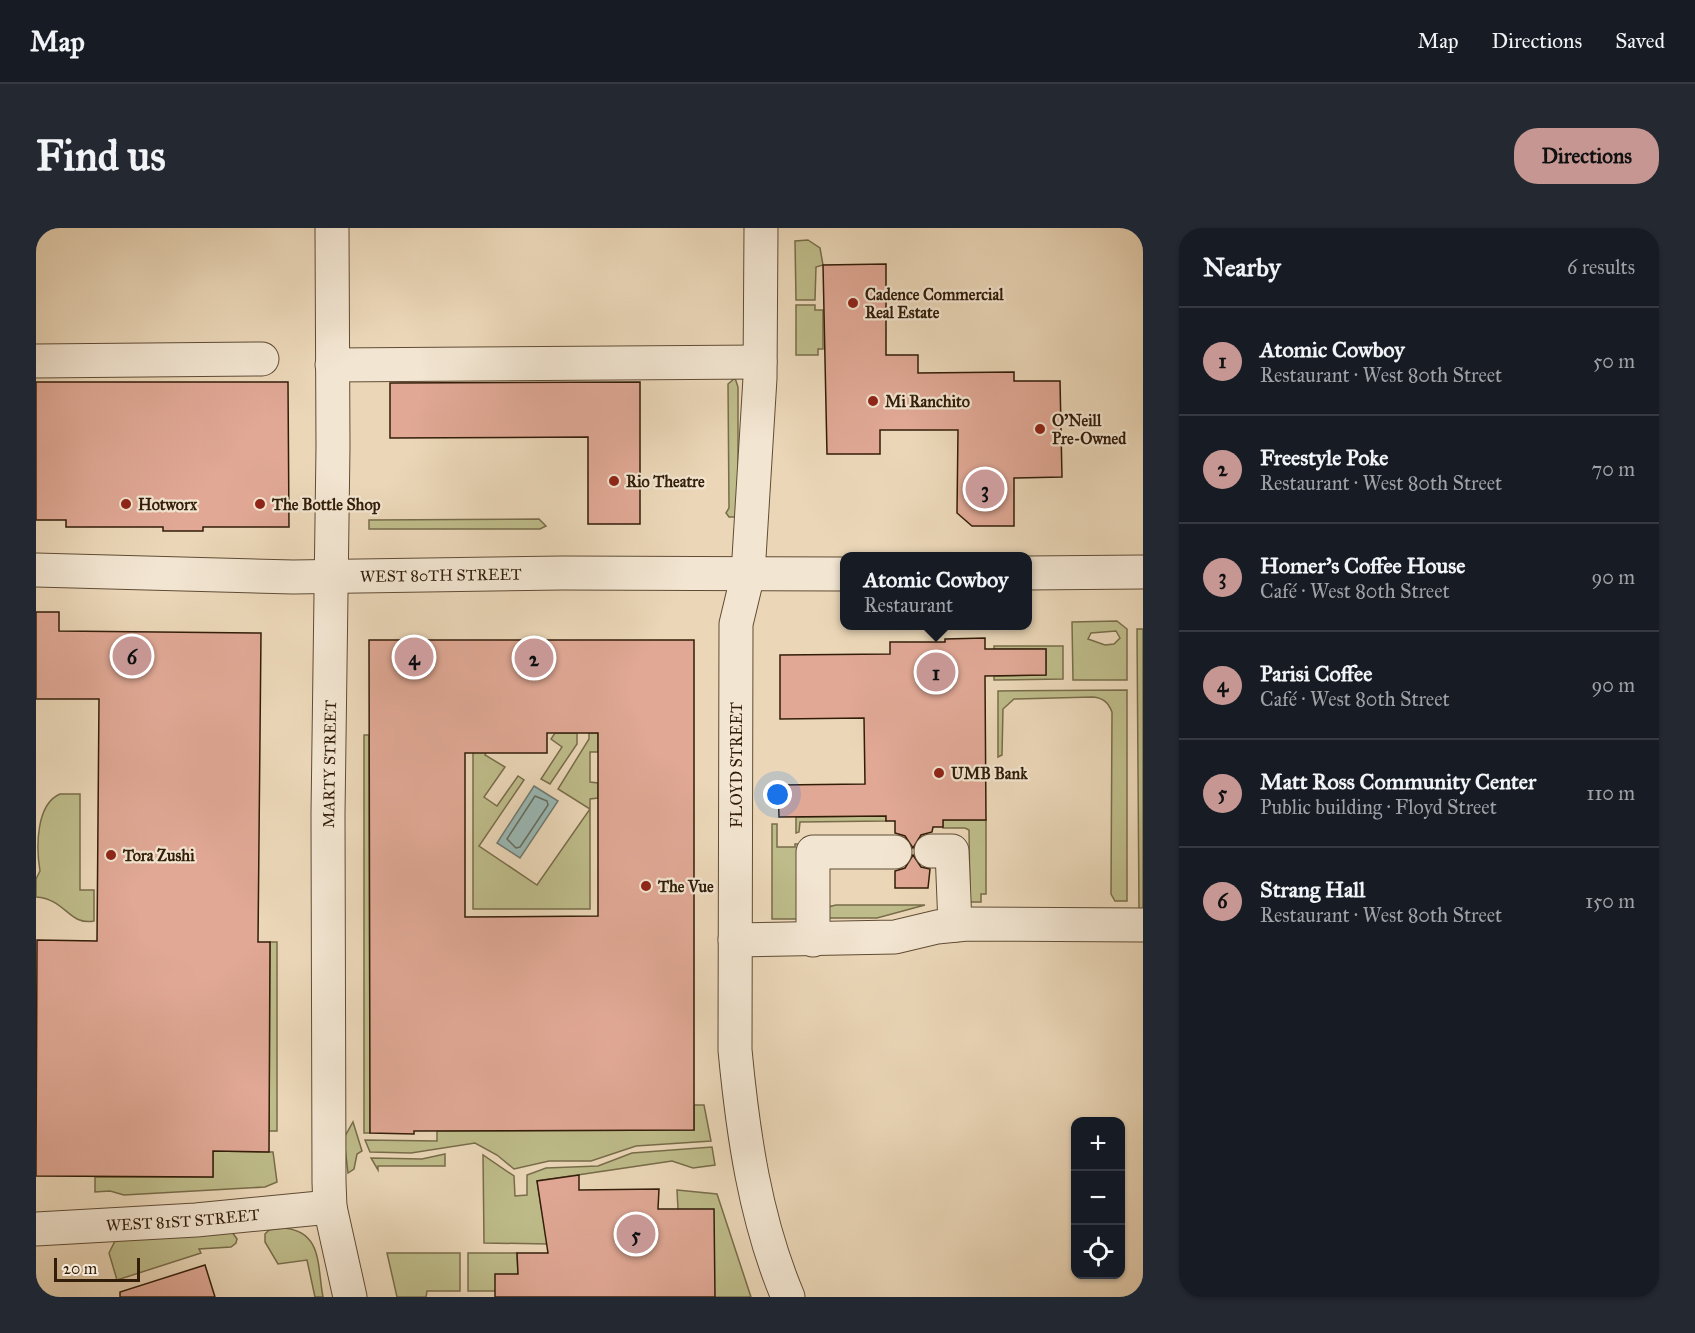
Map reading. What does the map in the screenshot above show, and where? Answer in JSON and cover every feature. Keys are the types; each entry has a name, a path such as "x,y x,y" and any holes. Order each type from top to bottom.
{"street":[{"name":"MARTY STREET","path":"332,228 328,814 330,1207 350,1297"},
{"name":"FLOYD STREET","path":"761,228 760,362 748,574 736,624 735,1050 742,1120 759,1208 788,1297"},
{"path":"36,361 262,359"},
{"path":"332,364 760,362"},
{"name":"WEST 80TH STREET","path":"36,570 331,577 840,574"},
{"path":"1032,573 1143,572"},
{"path":"931,851 952,851 955,925"},
{"path":"813,940 813,852 895,852"},
{"path":"735,940 895,937 955,925 1015,923 1143,925"},
{"name":"WEST 81ST STREET","path":"36,1229 196,1220 330,1207"}],"shaded area":[{"path":"808,240 820,248 823,265 816,267 815,300 796,300 795,241"},
{"path":"796,305 815,305 815,310 823,310 823,349 818,349 818,355 796,355"},
{"path":"735,378 738,387 738,508 736,517 729,517 726,513 729,508 728,384"},
{"path":"539,519 546,526 540,529 369,529 369,520"},
{"path":"1117,621 1127,629 1127,680 1073,680 1072,622","holes":["1116,631 1120,638 1114,644 1105,645 1088,639 1091,633"]},
{"path":"1137,629 1143,629 1143,910 1139,910"},
{"path":"994,646 1063,646 1063,679 994,680 994,676 1046,675 1046,649 994,649"},
{"path":"1127,690 1127,901 1115,901 1111,894 1112,712 1107,703 1100,698 1093,697 1014,699 1003,709 1002,755 998,757 998,691"},
{"path":"555,733 577,733 577,744 550,784 541,779 562,747 551,739"},
{"path":"589,733 598,733 598,752 590,752 590,782 598,783 598,798 590,799 590,809 558,789 589,739"},
{"path":"364,735 369,735 370,1133 364,1133"},
{"path":"473,741 489,748 485,755 505,767 484,797 497,806 518,776 524,780 479,846 537,885 590,809 590,909 473,909"},
{"path":"60,794 80,794 80,890 94,890 94,921 79,920 54,902 36,897 36,879 40,871 38,839 42,816 52,799"},
{"path":"886,816 886,821 800,822 799,832 796,833 796,817"},
{"path":"943,820 986,820 986,894 981,894 981,902 970,902 969,830 943,828"},
{"path":"772,824 777,824 777,847 795,847 795,844 800,844 800,919 772,919"},
{"path":"836,905 925,905 877,918 823,918 828,907"},
{"path":"270,942 277,942 277,1131 269,1131"},
{"path":"694,1105 704,1105 711,1141 636,1146 591,1161 549,1161 514,1169 497,1155 475,1143 411,1153 370,1152 365,1140 437,1141 437,1131 694,1130"},
{"path":"353,1122 362,1151 357,1154 354,1169 348,1173 344,1138"},
{"path":"712,1147 715,1165 693,1168 672,1161 537,1181 542,1212 558,1212 549,1244 484,1243 483,1155 514,1176 515,1196 527,1195 527,1175 546,1168 598,1166 632,1153"},
{"path":"213,1151 273,1152 277,1182 265,1187 124,1195 110,1191 95,1192 95,1177 213,1177"},
{"path":"445,1154 445,1166 378,1166 378,1170 371,1158 422,1159"},
{"path":"677,1190 717,1194 751,1297 715,1297 678,1209"},
{"path":"283,1228 296,1231 312,1243 316,1252 323,1297 315,1297 307,1260 278,1264 265,1242 265,1234 269,1230"},
{"path":"232,1232 237,1239 231,1247 199,1249 201,1253 117,1280 109,1253 116,1239"},
{"path":"387,1253 460,1253 460,1291 427,1291 426,1297 397,1297"},
{"path":"468,1253 517,1253 518,1274 495,1291 468,1291"}],"water":[{"path":"534,786 558,801 520,858 497,843"}],"building":[{"path":"886,264 886,355 918,355 918,373 1014,372 1014,381 1060,381 1062,477 1014,478 1014,526 972,526 957,513 958,430 880,430 880,454 827,454 823,265"},
{"path":"36,382 288,382 289,527 203,527 203,531 163,531 163,527 66,527 66,520 36,520"},
{"path":"640,382 640,524 588,524 588,437 390,438 390,383"},
{"path":"36,612 59,612 59,631 261,633 258,942 270,942 269,1152 213,1151 213,1177 36,1176 37,940 97,941 99,699 36,699"},
{"name":"UMB Bank","path":"985,638 985,649 1046,649 1046,675 985,676 986,820 943,820 943,827 933,827 932,832 921,835 913,848 905,836 895,833 895,821 886,821 886,816 779,817 778,785 865,784 864,718 780,719 780,655 890,654 890,642 945,642 945,639"},
{"name":"The Vue","path":"369,640 694,640 694,1130 370,1133","holes":["547,733 598,733 598,916 465,917 465,753 547,753"]},
{"path":"913,855 921,867 930,869 928,888 895,888 895,871 905,868"},
{"path":"579,1175 579,1190 659,1189 658,1209 714,1209 715,1297 495,1297 495,1274 518,1274 517,1253 548,1253 537,1181"},
{"path":"205,1265 215,1297 120,1297 120,1292"}],"place":[{"name":"Cadence Commercial Real Estate","path":"853,303"},
{"name":"Mi Ranchito","path":"873,401"},
{"name":"O'Neill Pre-Owned","path":"1040,429"},
{"name":"Rio Theatre","path":"614,481"},
{"name":"Homer's Coffee House","path":"985,489"},
{"name":"Hotworx","path":"126,504"},
{"name":"The Bottle Shop","path":"260,504"},
{"name":"Strang Hall","path":"132,656"},
{"name":"Parisi Coffee","path":"414,657"},
{"name":"Freestyle Poke","path":"534,658"},
{"name":"Atomic Cowboy","path":"936,672"},
{"name":"UMB Bank","path":"939,773"},
{"name":"Tora Zushi","path":"111,855"},
{"name":"The Vue","path":"646,886"},
{"name":"Matt Ross Community Center","path":"636,1234"}]}
